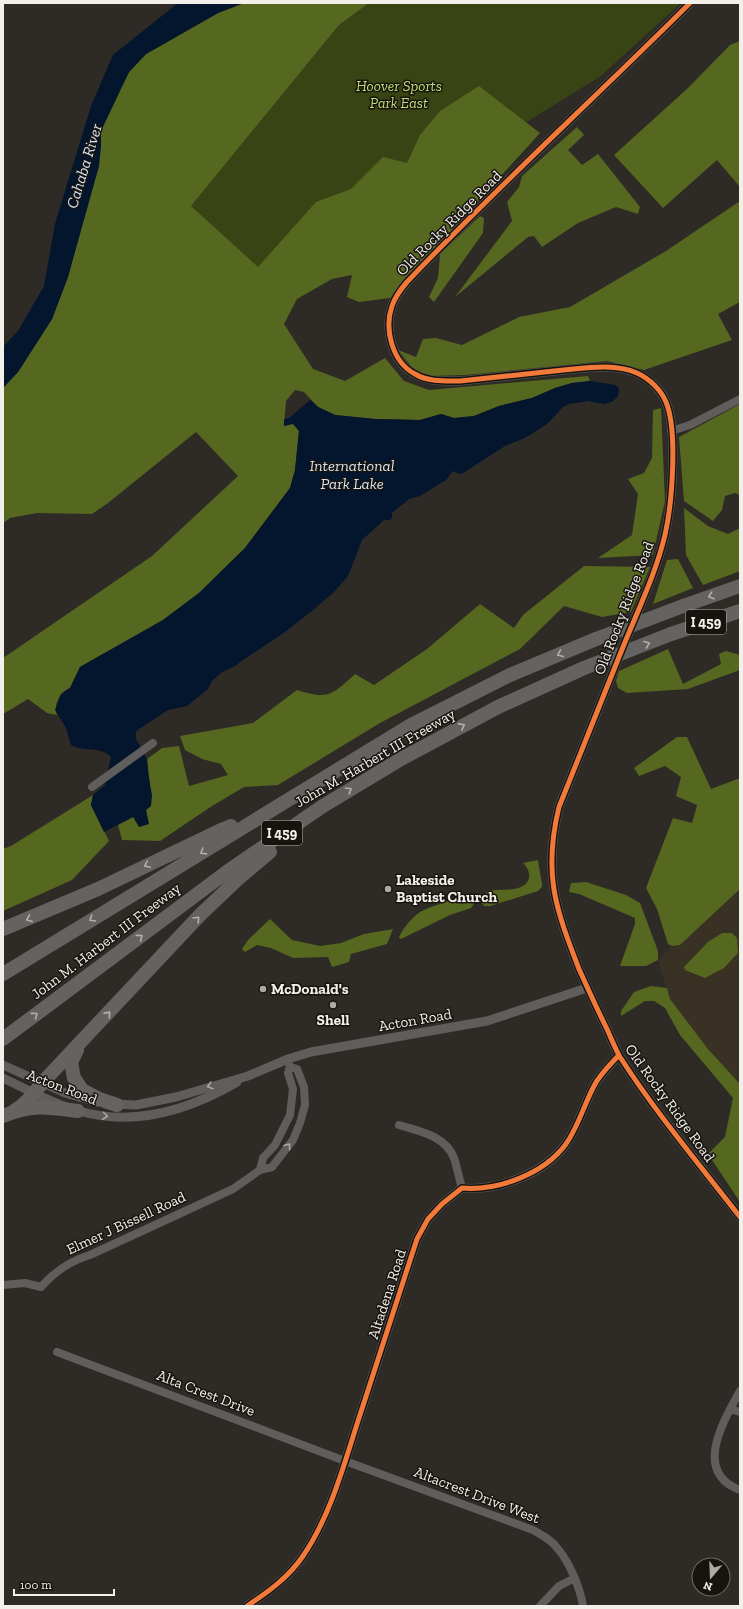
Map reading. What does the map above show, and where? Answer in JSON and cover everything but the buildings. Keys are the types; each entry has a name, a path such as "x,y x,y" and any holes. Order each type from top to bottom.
{"highway":[{"name":"John M. Harbert III Freeway","path":"3,974 411,725 510,675 596,638 740,586"},
{"name":"John M. Harbert III Freeway","path":"4,1038 288,829 400,758 498,707 584,668 671,634 740,611"},
{"path":"8,1114 24,1105 38,1088 200,915 239,878 323,806"},
{"path":"3,929 98,889 220,830 260,816"},
{"path":"81,1042 71,1062 74,1078 82,1090 99,1099 117,1105"},
{"path":"8,1114 28,1108 43,1106 78,1111"}],"street":[{"name":"Old Rocky Ridge Road","path":"690,3 613,80 521,167 415,273 392,305 389,321 391,338 399,360 408,370 426,378 440,381 460,381 596,368 622,368 638,373 650,381 662,395 668,410 671,431 670,498 668,519 660,550 642,602 559,807 553,834 551,864 556,907 587,988 619,1055 657,1109 740,1217"},
{"path":"671,431 690,425 740,399"},
{"path":"92,787 153,743"},
{"name":"Acton Road","path":"3,1078 83,1099 117,1105 136,1105 155,1102 248,1076 289,1063 311,1052 487,1021 587,988"},
{"path":"399,1125 435,1137 442,1142 453,1156 462,1188 471,1189 508,1182 530,1174 545,1164 566,1144 594,1085 619,1055"},
{"name":"Elmer J Bissell Road","path":"260,1170 263,1158 275,1145 290,1115 293,1089 288,1073 289,1063"},
{"name":"Elmer J Bissell Road","path":"3,1285 25,1283 41,1287 54,1273 73,1261 90,1255 233,1189 260,1170 272,1167 293,1140 305,1105 304,1087 297,1069 289,1063"},
{"name":"Acton Road","path":"3,1065 38,1088 78,1111 114,1117 162,1114 216,1095 248,1076"},
{"name":"Altadena Road","path":"247,1606 269,1592 289,1573 303,1556 324,1520 345,1461 417,1239 428,1219 442,1204 462,1188"},
{"name":"Alta Crest Drive","path":"57,1352 345,1461"},
{"path":"740,1391 717,1437 714,1456 719,1474 730,1486 740,1490"},
{"path":"730,1409 740,1412"},
{"name":"Altacrest Drive West","path":"345,1461 533,1530 548,1538 559,1549 575,1578 581,1593 583,1606"},
{"path":"540,1606 559,1586 575,1578"}],"shaded area":[{"path":"740,889 740,1084 708,1049 670,999 658,961 672,946 680,945"}],"green space":[{"path":"244,3 369,3 339,25 191,206 258,267 316,202 351,189 383,157 407,163 420,135 440,111 479,86 540,133 390,298 359,302 347,297 352,275 332,279 297,299 284,324 313,369 345,381 385,358 404,381 429,390 588,376 590,381 572,383 555,388 532,398 499,406 474,416 454,418 441,414 420,420 375,419 335,415 318,407 304,392 295,390 286,401 284,426 293,423 299,431 295,470 290,488 245,548 199,593 163,620 80,667 70,688 63,692 58,699 56,707 57,715 47,713 28,699 3,714 3,658 152,556 238,476 196,432 108,503 92,514 37,513 10,518 3,523 3,388 18,372 52,319 68,277 101,146 101,131 108,114 129,72 146,54 218,13"},
{"name":"Hoover Sports Park East","path":"369,3 681,3 601,76 265,284 191,206 339,25"},
{"path":"740,41 740,187 717,160 663,208 614,155 688,88 730,45"},
{"path":"577,127 584,135 568,150 582,165 598,154 640,207 638,214 616,207 578,223 542,247 534,236 528,237 455,297 512,221 507,202 519,187 522,176"},
{"path":"740,201 740,302 718,314 732,340 644,370 607,361 466,375 429,376 415,371 398,350 416,357 423,339 436,338 462,345 519,317 570,307 666,251"},
{"path":"480,216 484,218 483,233 434,302 429,297 438,278 440,254"},
{"path":"740,404 740,495 735,493 725,496 722,510 713,521 684,501 679,437"},
{"path":"661,408 665,501 653,555 598,558 632,535 638,494 628,479 644,473 652,458 653,410"},
{"path":"684,508 708,526 728,534 740,528 740,571 703,585 686,555"},
{"path":"678,559 693,588 653,604 667,560"},
{"path":"584,566 650,567 631,612 602,617 564,606 520,649 380,723 278,785 244,787 212,806 160,841 122,840 118,825 146,810 150,784 147,759 162,748 179,746 189,786 228,775 221,764 202,759 185,750 180,736 253,723 297,690 316,695 329,694 341,687 355,674 374,685 427,649 480,604 514,628 523,615"},
{"path":"668,649 683,684 721,664 719,654 726,651 740,655 740,670 688,689 627,693 618,688 616,681 619,671"},
{"path":"677,737 687,737 711,789 740,778 740,889 680,945 672,946 668,944 657,909 646,888 673,818 692,823 697,805 676,796 681,777 665,766 639,776 634,768"},
{"path":"93,795 91,805 109,841 72,880 3,911 3,849 11,846"},
{"path":"538,860 542,887 538,891 490,906 484,906 482,903 487,891 517,888 526,883 529,878 529,874 523,863"},
{"path":"586,882 626,895 640,903 658,951 658,960 646,966 620,966 635,924 635,918 579,894 569,892 571,883"},
{"path":"470,894 474,895 475,902 471,908 450,915 401,939 399,938 405,927 422,911"},
{"path":"270,919 292,940 320,946 341,943 364,934 393,929 387,944 351,954 349,962 332,967 328,957 293,958 271,948 257,945 245,952 242,949 248,940"},
{"path":"722,933 732,933 737,938 738,953 724,968 705,978 685,970 684,967 708,942"},
{"path":"651,986 667,988 670,999 708,1049 740,1084 740,1202 708,1154 725,1137 733,1098 680,1035 665,1008 654,1001 645,1001 621,1016 621,1011 634,992"}],"water":[{"name":"Cahaba River","path":"178,3 244,3 218,13 146,54 129,72 101,131 99,166 68,277 52,319 18,372 3,388 3,347 18,331 44,286 55,224 91,106 113,55"},
{"name":"International Park Lake","path":"590,381 615,385 619,388 618,396 612,402 604,404 588,401 569,404 563,407 547,424 525,438 505,446 463,473 459,474 453,471 446,480 420,496 409,499 392,513 392,518 390,520 384,520 362,540 348,576 333,593 285,632 235,666 222,672 212,681 208,689 187,706 168,710 139,729 136,732 136,739 147,759 152,795 151,806 146,810 149,824 139,827 133,817 104,832 91,805 93,795 105,785 111,757 102,751 81,749 71,745 66,728 55,710 61,694 70,688 80,667 163,620 199,593 245,548 290,488 295,470 299,431 293,424 284,426 284,419 289,418 310,400 318,407 335,415 375,419 420,420 441,414 454,418 474,416 499,406 532,398 555,388 572,383"}],"cycle path":[{"path":"690,3 476,211 407,282 398,293 393,303 389,325 392,344 401,362 407,369 420,377 437,380 460,381 596,367 617,368 637,373 646,378 658,389 666,402 670,415 672,431 673,468 668,522 665,535 652,577 559,807 554,830 552,871 558,908 579,969 620,1057 663,1118 740,1217"},
{"path":"247,1606 270,1590 291,1571 303,1556 321,1524 336,1489 417,1239 428,1219 442,1204 462,1188 490,1187 505,1183 533,1172 557,1155 570,1137 596,1082 619,1055"}],"place":[{"name":"Lakeside Baptist Church","path":"388,889"},
{"name":"McDonald's","path":"263,989"},
{"name":"Shell","path":"333,1005"}]}
